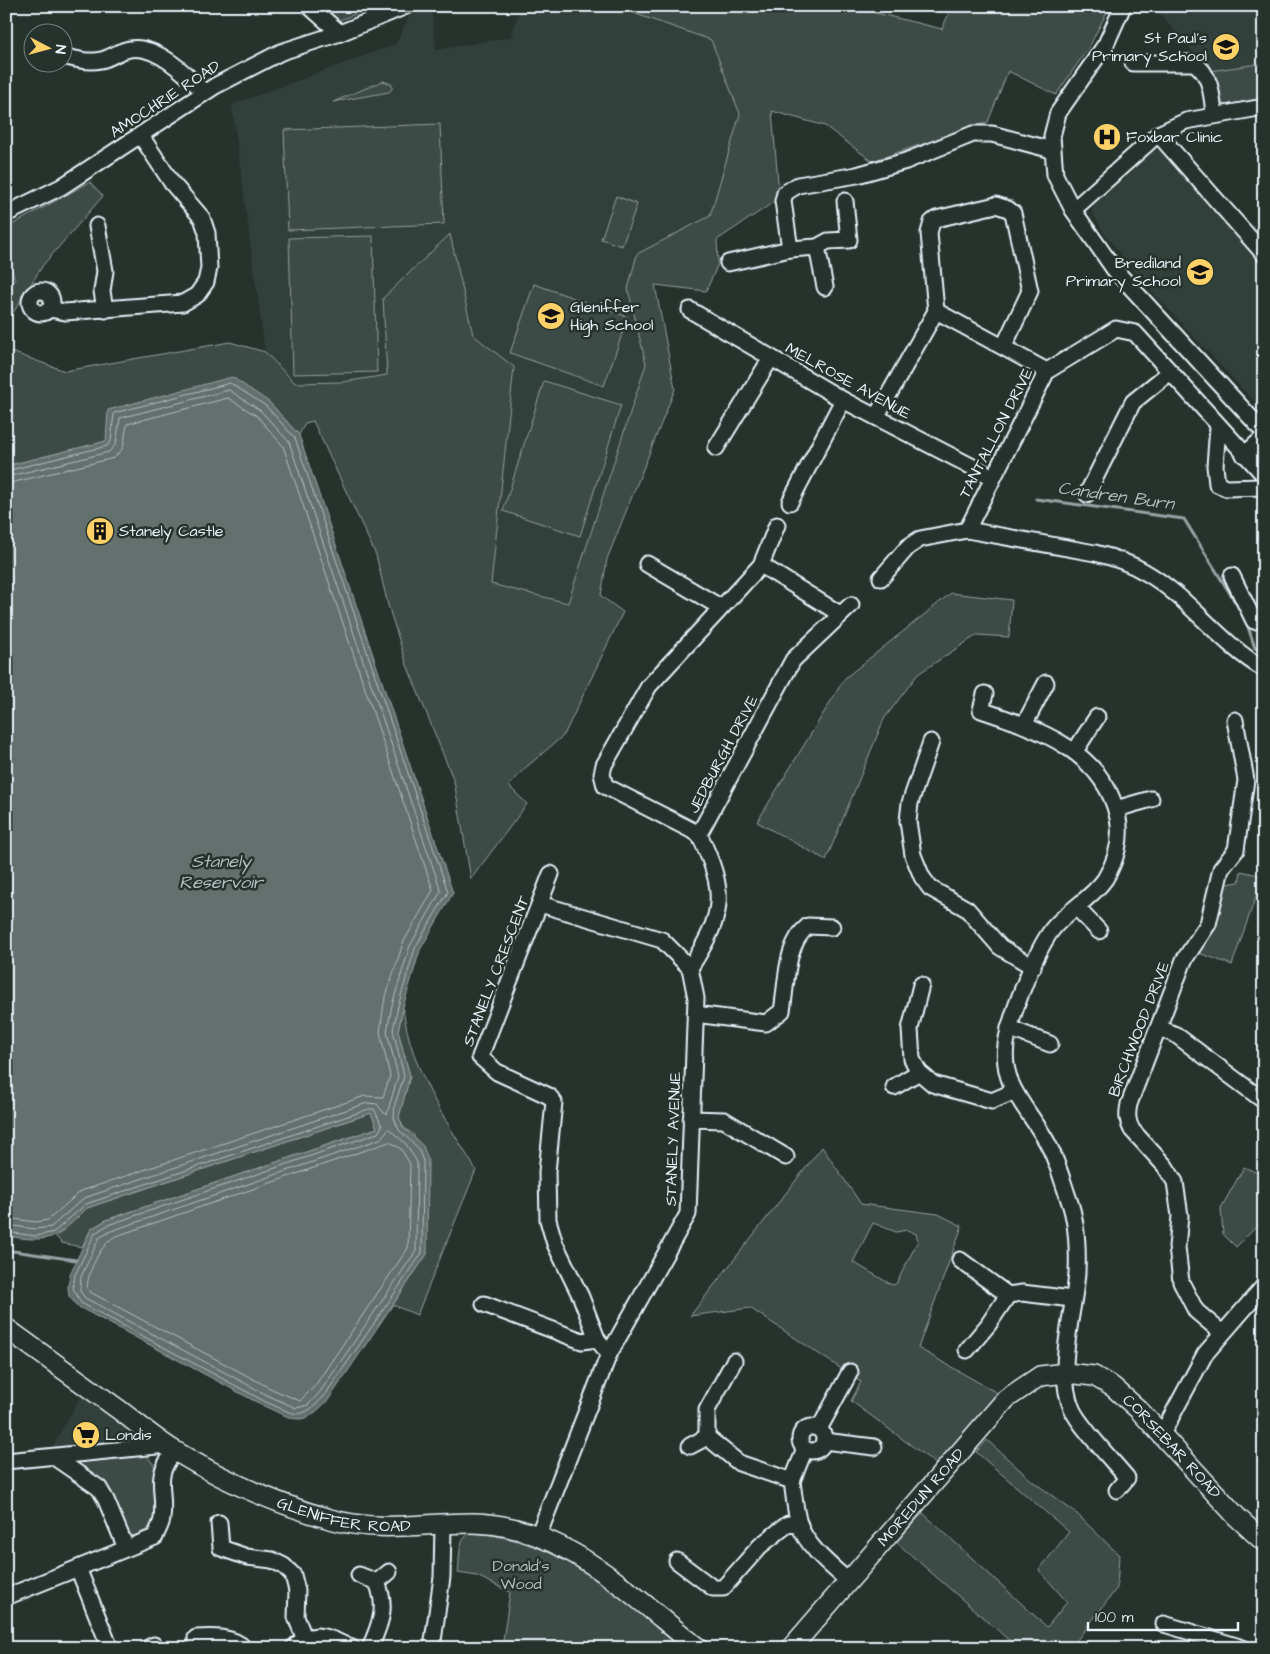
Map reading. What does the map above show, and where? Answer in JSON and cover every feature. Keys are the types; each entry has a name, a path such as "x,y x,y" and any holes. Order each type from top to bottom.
{"main road":[{"name":"GLENIFFER ROAD","path":"6,1328 171,1448 259,1494 331,1520 367,1526 443,1526 471,1523 509,1527 538,1536 564,1547 591,1564 698,1648"},
{"name":"CORSEBAR ROAD","path":"1066,1373 1094,1376 1113,1387 1162,1434 1236,1517 1264,1542"},
{"name":"MOREDUN ROAD","path":"791,1648 1006,1399 1040,1376 1066,1373"}],"street":[{"path":"309,6 340,33"},
{"name":"AMOCHRIE ROAD","path":"6,214 61,187 141,136 204,92 281,52 340,33 406,6"},
{"path":"1123,6 1106,44 1058,113 1052,136 1055,175 1073,210 1114,268 1264,432"},
{"path":"72,58 83,61 101,60 131,48 158,54 183,70 204,92"},
{"path":"1133,63 1185,62 1194,63 1202,68 1208,78 1214,114"},
{"path":"1073,210 1158,134 1186,121 1214,114 1264,107"},
{"path":"790,250 783,201 785,193 798,185 857,175 906,161 973,134 992,134 1052,150"},
{"path":"1158,134 1264,254"},
{"path":"50,309 65,312 183,303 198,296 206,282 209,268 208,234 202,218 172,183 141,136"},
{"path":"728,263 817,246 828,241 849,240 845,201"},
{"path":"876,417 936,311 929,232 932,222 939,217 996,205 1008,209 1016,218 1030,291 1004,346"},
{"path":"97,226 105,271 102,291 105,310"},
{"path":"817,246 825,287"},
{"name":"MELROSE AVENUE","path":"690,310 843,400 992,477"},
{"path":"936,311 1004,346 1047,371"},
{"name":"TANTALLON DRIVE","path":"967,530 1047,371 1116,329 1135,333 1218,427 1264,475"},
{"path":"716,448 771,358"},
{"path":"1086,494 1133,402 1170,372"},
{"path":"790,502 843,400"},
{"path":"1218,427 1215,466 1217,484 1226,488 1264,486"},
{"path":"1244,455 1264,437"},
{"path":"700,834 605,786 602,774 604,765 649,686 720,607 761,565 777,525"},
{"path":"881,578 908,547 920,539 967,530 1095,553 1128,564 1165,586 1233,648 1264,669"},
{"path":"647,564 720,607"},
{"name":"JEDBURGH DRIVE","path":"690,968 708,939 719,909 715,874 700,834 793,660 846,610 761,565"},
{"path":"1232,576 1254,621 1264,612"},
{"path":"1024,725 1046,682"},
{"path":"985,694 981,710 1024,725 1075,751 1099,774 1116,809 1118,838 1113,864 1095,892 1053,928 1033,968 1009,1028 1005,1047 1006,1063 1013,1092 1050,1148 1070,1202 1076,1242 1077,1273 1072,1299 1066,1373 1072,1410 1127,1478 1117,1490"},
{"path":"1075,751 1097,717"},
{"name":"BIRCHWOOD DRIVE","path":"1222,1332 1196,1311 1181,1282 1177,1246 1180,1216 1175,1182 1165,1166 1128,1124 1129,1104 1184,960 1208,924 1220,869 1236,850 1246,780 1235,720"},
{"path":"931,742 912,796 908,821 913,856 922,877 930,888 967,909 1000,947 1033,968"},
{"path":"1116,809 1151,799"},
{"name":"STANELY CRESCENT","path":"551,874 480,1057 496,1072 549,1096 554,1102 547,1172 548,1220 555,1244 581,1297 597,1340 609,1354"},
{"path":"540,904 662,940 690,968"},
{"path":"1078,908 1099,931"},
{"path":"695,1014 766,1023 776,1018 782,1011 793,944 800,933 808,926 832,927"},
{"name":"STANELY AVENUE","path":"538,1536 609,1354 688,1214 696,998 690,968"},
{"path":"921,985 910,1029 912,1059 919,1072 933,1084 992,1101 1013,1092"},
{"path":"1009,1028 1050,1044"},
{"path":"1159,1028 1176,1035 1264,1101"},
{"path":"894,1087 919,1072"},
{"path":"691,1119 724,1120 786,1156"},
{"path":"960,1260 1008,1295 1022,1293 1072,1299"},
{"path":"1162,1434 1205,1354 1222,1332 1264,1286"},
{"path":"967,1350 988,1325 1008,1295"},
{"path":"484,1304 582,1341 597,1340"},
{"path":"707,1437 707,1410 734,1361"},
{"path":"805,1449 818,1450 821,1435 850,1372"},
{"path":"805,1449 800,1440 801,1433 808,1428 821,1435 874,1447"},
{"path":"690,1446 707,1437"},
{"path":"707,1437 739,1463 792,1481"},
{"path":"6,1461 171,1448 161,1478 162,1519 155,1538 78,1568 8,1590"},
{"path":"805,1449 792,1481 800,1525 825,1561 848,1580"},
{"path":"54,1457 99,1488 126,1548"},
{"path":"219,1523 216,1552 272,1560 284,1566 293,1576 298,1592 296,1617 304,1637"},
{"path":"677,1561 713,1588 723,1588 760,1546 788,1524 800,1525"},
{"path":"432,1648 442,1577 443,1526"},
{"path":"78,1568 110,1648"},
{"path":"359,1575 383,1577 382,1618 370,1648"},
{"path":"1164,1624 1243,1648"},
{"path":"293,1648 304,1637 325,1636 352,1648"},
{"path":"196,1638 217,1643 239,1643 244,1648"}],"shaded area":[{"name":"Gleniffer High School","path":"520,6 616,6 711,40 740,114 710,217 637,254 628,289 646,364 568,603 491,584 514,367 473,335 450,234 383,298 387,375 343,382 295,383 265,352 232,105 396,44 410,14 431,7 436,50 512,37"},
{"name":"St Paul's Primary School","path":"1153,6 1264,6 1264,63 1210,71"},
{"name":"Brediland Primary School","path":"1160,149 1171,156 1264,262 1264,412 1143,282 1104,233 1092,212 1094,201 1150,152"},
{"path":"81,1396 127,1428 125,1446 66,1449 53,1446"}],"green space":[{"path":"316,6 376,6 335,22"},
{"path":"642,6 847,6 942,29 952,6 1110,6 1089,47 1056,95 1008,71 988,122 872,161 825,126 772,111 778,182 777,200 717,240 718,264 706,291 655,285 675,389 607,559 601,596 623,612 564,735 524,769 509,786 527,804 471,879 454,781 407,665 388,605 376,555 313,421 305,423 299,435 269,402 6,466 6,350 65,371 230,342 265,352 295,383 343,382 387,375 383,298 450,234 473,335 514,367 491,584 568,603 646,364 628,289 637,254 710,216 740,114 711,40 633,13"},
{"path":"1264,63 1264,98 1226,105 1219,102 1210,71"},
{"path":"383,81 392,84 392,89 389,92 333,102"},
{"path":"440,124 444,224 288,230 284,130"},
{"path":"90,182 103,196 43,265 6,324 6,291 15,279 6,256 6,228"},
{"path":"616,196 637,204 622,246 601,239"},
{"path":"373,236 377,372 293,374 289,238"},
{"path":"534,284 628,317 604,386 510,353"},
{"path":"544,381 621,405 580,536 503,511"},
{"path":"951,593 1012,600 1009,637 977,635 918,674 884,719 826,860 757,822 845,678"},
{"path":"1241,871 1263,876 1232,965 1199,953 1211,932 1226,884 1239,882"},
{"path":"403,1008 407,1031 421,1073 441,1112 476,1170 417,1315 393,1305 427,1254 414,1135 403,1127 399,1117 410,1076 398,1031"},
{"path":"371,1113 377,1128 106,1220 91,1229 82,1247 62,1243 56,1237 87,1208"},
{"path":"822,1147 861,1204 938,1214 962,1226 918,1348 999,1394 939,1466 851,1401 861,1382 750,1308 690,1316","holes":["873,1223 896,1232 907,1230 916,1234 918,1241 896,1284 892,1285 853,1262"]},
{"path":"1244,1167 1264,1176 1264,1219 1236,1247 1223,1234 1221,1208"},
{"path":"987,1440 1031,1480 1077,1514 1119,1555 1117,1588 1071,1648 1018,1648 896,1542 923,1513 1047,1627 1067,1602 1039,1570 1069,1532 976,1452"},
{"path":"144,1452 154,1465 156,1475 154,1521 150,1528 134,1536 125,1531 69,1460"},
{"name":"Donald's Wood","path":"471,1533 503,1537 533,1546 560,1558 585,1572 609,1589 681,1648 502,1648 510,1592 477,1576 458,1573 461,1544"}],"water":[{"name":"Stanely Reservoir","path":"232,377 269,402 299,435 453,893 420,950 398,1031 410,1076 399,1117 403,1127 423,1146 428,1160 427,1254 329,1399 312,1414 299,1419 264,1406 77,1306 69,1296 70,1274 91,1229 106,1220 377,1128 371,1113 87,1208 67,1227 52,1237 34,1239 6,1236 6,466 106,441 108,410"}],"waterway":[{"name":"Candren Burn","path":"1036,499 1184,519 1242,613"},
{"name":"Candren Burn","path":"1246,621 1255,648 1264,653"},
{"path":"6,1250 76,1260"}],"place":[{"name":"St Paul's Primary School","path":"1226,47"},
{"name":"Foxbar Clinic","path":"1107,137"},
{"name":"Brediland Primary School","path":"1200,272"},
{"name":"Gleniffer High School","path":"551,316"},
{"name":"Stanely Castle","path":"100,531"},
{"name":"Londis","path":"86,1435"}]}
